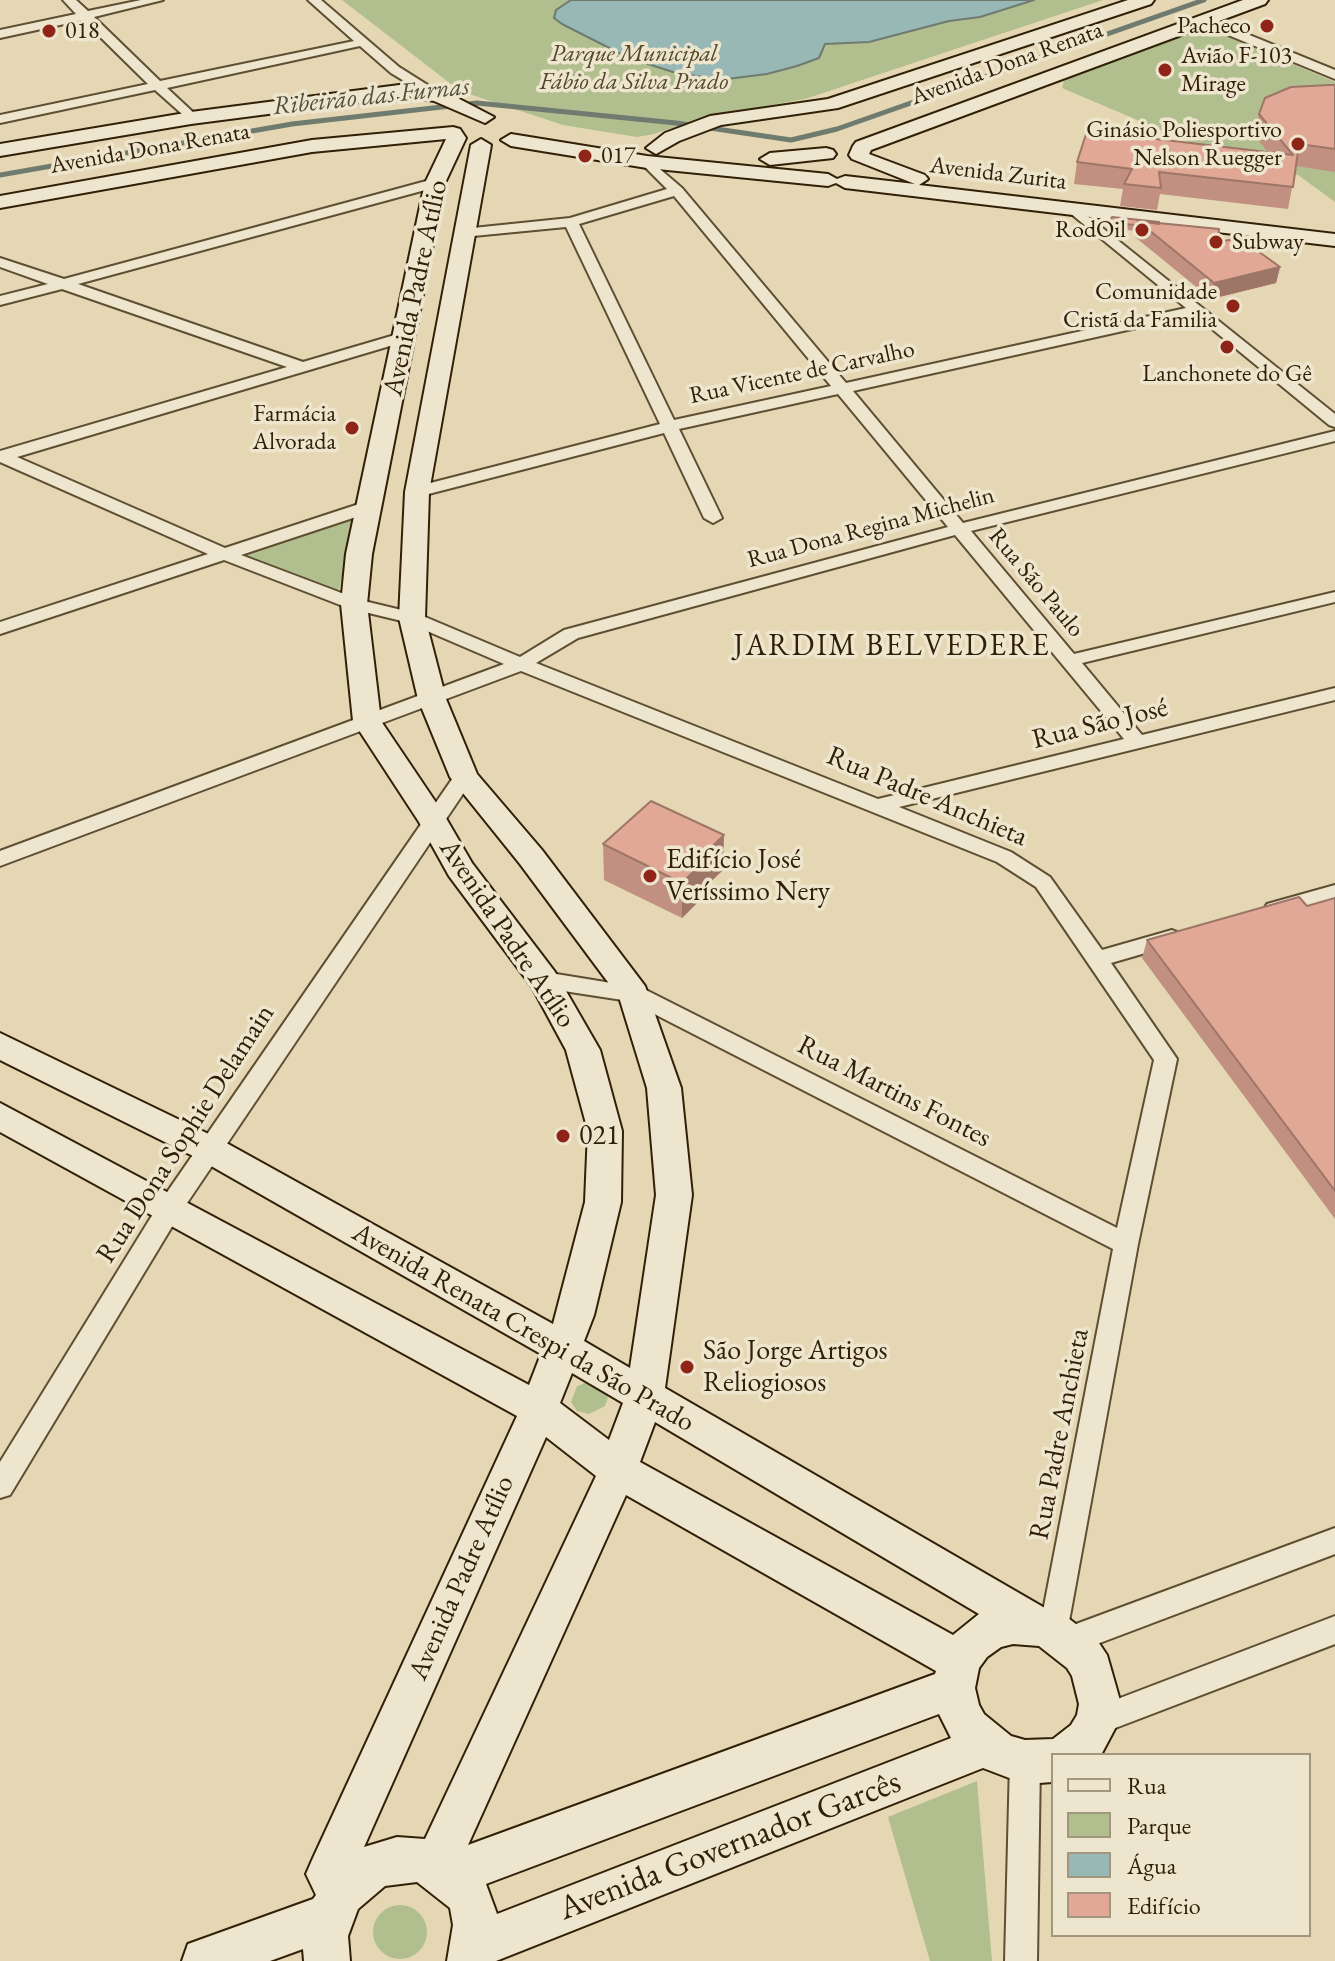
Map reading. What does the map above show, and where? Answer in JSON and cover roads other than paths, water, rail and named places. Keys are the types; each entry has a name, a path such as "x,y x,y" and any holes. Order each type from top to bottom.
{"street":[{"path":"69,0 191,118"},
{"path":"0,34 157,0"},
{"path":"314,0 395,70 439,96"},
{"name":"Avenida Dona Renata","path":"658,149 717,120 831,104 1077,29 1145,0"},
{"name":"Avenida Dona Renata","path":"864,154 1117,46 1259,0"},
{"path":"1203,20 1335,75"},
{"path":"1077,29 1117,46"},
{"path":"0,119 364,42"},
{"path":"395,70 407,90 467,131 773,159 826,154 864,154 875,170 872,175 837,181 810,169 812,161 826,154"},
{"name":"Avenida Dona Renata","path":"1,148 191,118 407,90 439,96 467,131"},
{"path":"467,131 505,119 514,133"},
{"name":"Avenida Dona Renata","path":"0,202 312,146 467,131"},
{"name":"Avenida Padre Atílio","path":"444,1869 618,1470 644,1398 674,1195 664,1088 634,994 531,857 464,777 432,699 412,618 417,492 476,174 467,131"},
{"name":"Avenida Padre Atílio","path":"333,1924 329,1874 539,1409 575,1315 603,1202 605,1131 583,1050 544,980 460,869 433,820 367,721 354,604 368,507 435,183 467,131"},
{"name":"Avenida Zurita","path":"658,149 837,181 1335,240"},
{"name":"Rua São Paulo","path":"658,149 677,191 1139,744"},
{"name":"Avenida Zurita","path":"864,154 915,178 1282,221 1335,223"},
{"path":"0,301 476,174"},
{"path":"463,233 571,222 677,191"},
{"path":"1075,210 1335,422"},
{"path":"571,222 713,518"},
{"path":"0,262 299,366"},
{"name":"Rua Vicente de Carvalho","path":"417,492 671,426 1199,310"},
{"path":"0,456 405,337"},
{"name":"Rua Dona Regina Michelin","path":"0,859 432,699 521,664 558,640 583,630 959,529 1335,436"},
{"name":"Rua Padre Anchieta","path":"0,456 226,555 354,604 412,618 1004,857 1043,882 1166,1059 1126,1244 1053,1633"},
{"path":"0,628 368,507"},
{"path":"1071,660 1335,597"},
{"name":"Rua São José","path":"877,806 1335,694"},
{"name":"Rua Dona Sophie Delamain","path":"0,1486 170,1208 464,777"},
{"path":"1260,913 1335,892"},
{"path":"1096,959 1186,934"},
{"name":"Rua Martins Fontes","path":"544,980 634,994 1126,1244"},
{"name":"Avenida Renata Crespi da São Prado","path":"0,1045 209,1149 561,1347 1053,1633"},
{"path":"0,1116 539,1409 618,1470 957,1675"},
{"path":"1053,1633 1335,1541"},
{"path":"1021,1961 1021,1756 969,1729 959,1710 957,1675 972,1643 990,1630 1013,1624 1053,1633 1087,1662 1098,1687 1100,1704 1097,1721 1086,1740 1070,1753"},
{"path":"1097,1721 1335,1630"},
{"path":"444,1869 957,1675"},
{"name":"Avenida Governador Garcês","path":"472,1953 1021,1756"},
{"path":"205,1961 333,1924 357,1877 376,1865 417,1859 444,1869 464,1888 476,1925 472,1953"}],"water":[{"path":"571,0 1034,0 980,17 949,21 869,42 825,44 819,58 797,66 767,74 719,80 673,72 629,58 562,24 554,18 556,10"}],"waterway":[{"name":"Ribeirão das Furnas","path":"0,175 292,124 477,103 676,123 791,140 837,129 1204,0"}],"place":[{"name":"Pacheco","path":"1267,26"},
{"name":"018","path":"49,31"},
{"name":"Avião F-103 Mirage","path":"1165,70"},
{"name":"Ginásio Poliesportivo Nelson Ruegger","path":"1298,144"},
{"name":"017","path":"585,156"},
{"name":"RodOil","path":"1142,230"},
{"name":"Subway","path":"1216,242"},
{"name":"Comunidade Cristã da Familia","path":"1233,306"},
{"name":"Lanchonete do Gê","path":"1227,347"},
{"name":"Farmácia Alvorada","path":"352,428"},
{"name":"Edifício José Veríssimo Nery","path":"650,876"},
{"name":"021","path":"563,1136"},
{"name":"São Jorge Artigos Reliogiosos","path":"687,1367"}],"district":[{"name":"JARDIM BELVEDERE","path":"892,647"}],"park label":[{"name":"Parque Municipal Fábio da Silva Prado","path":"634,68"}]}
